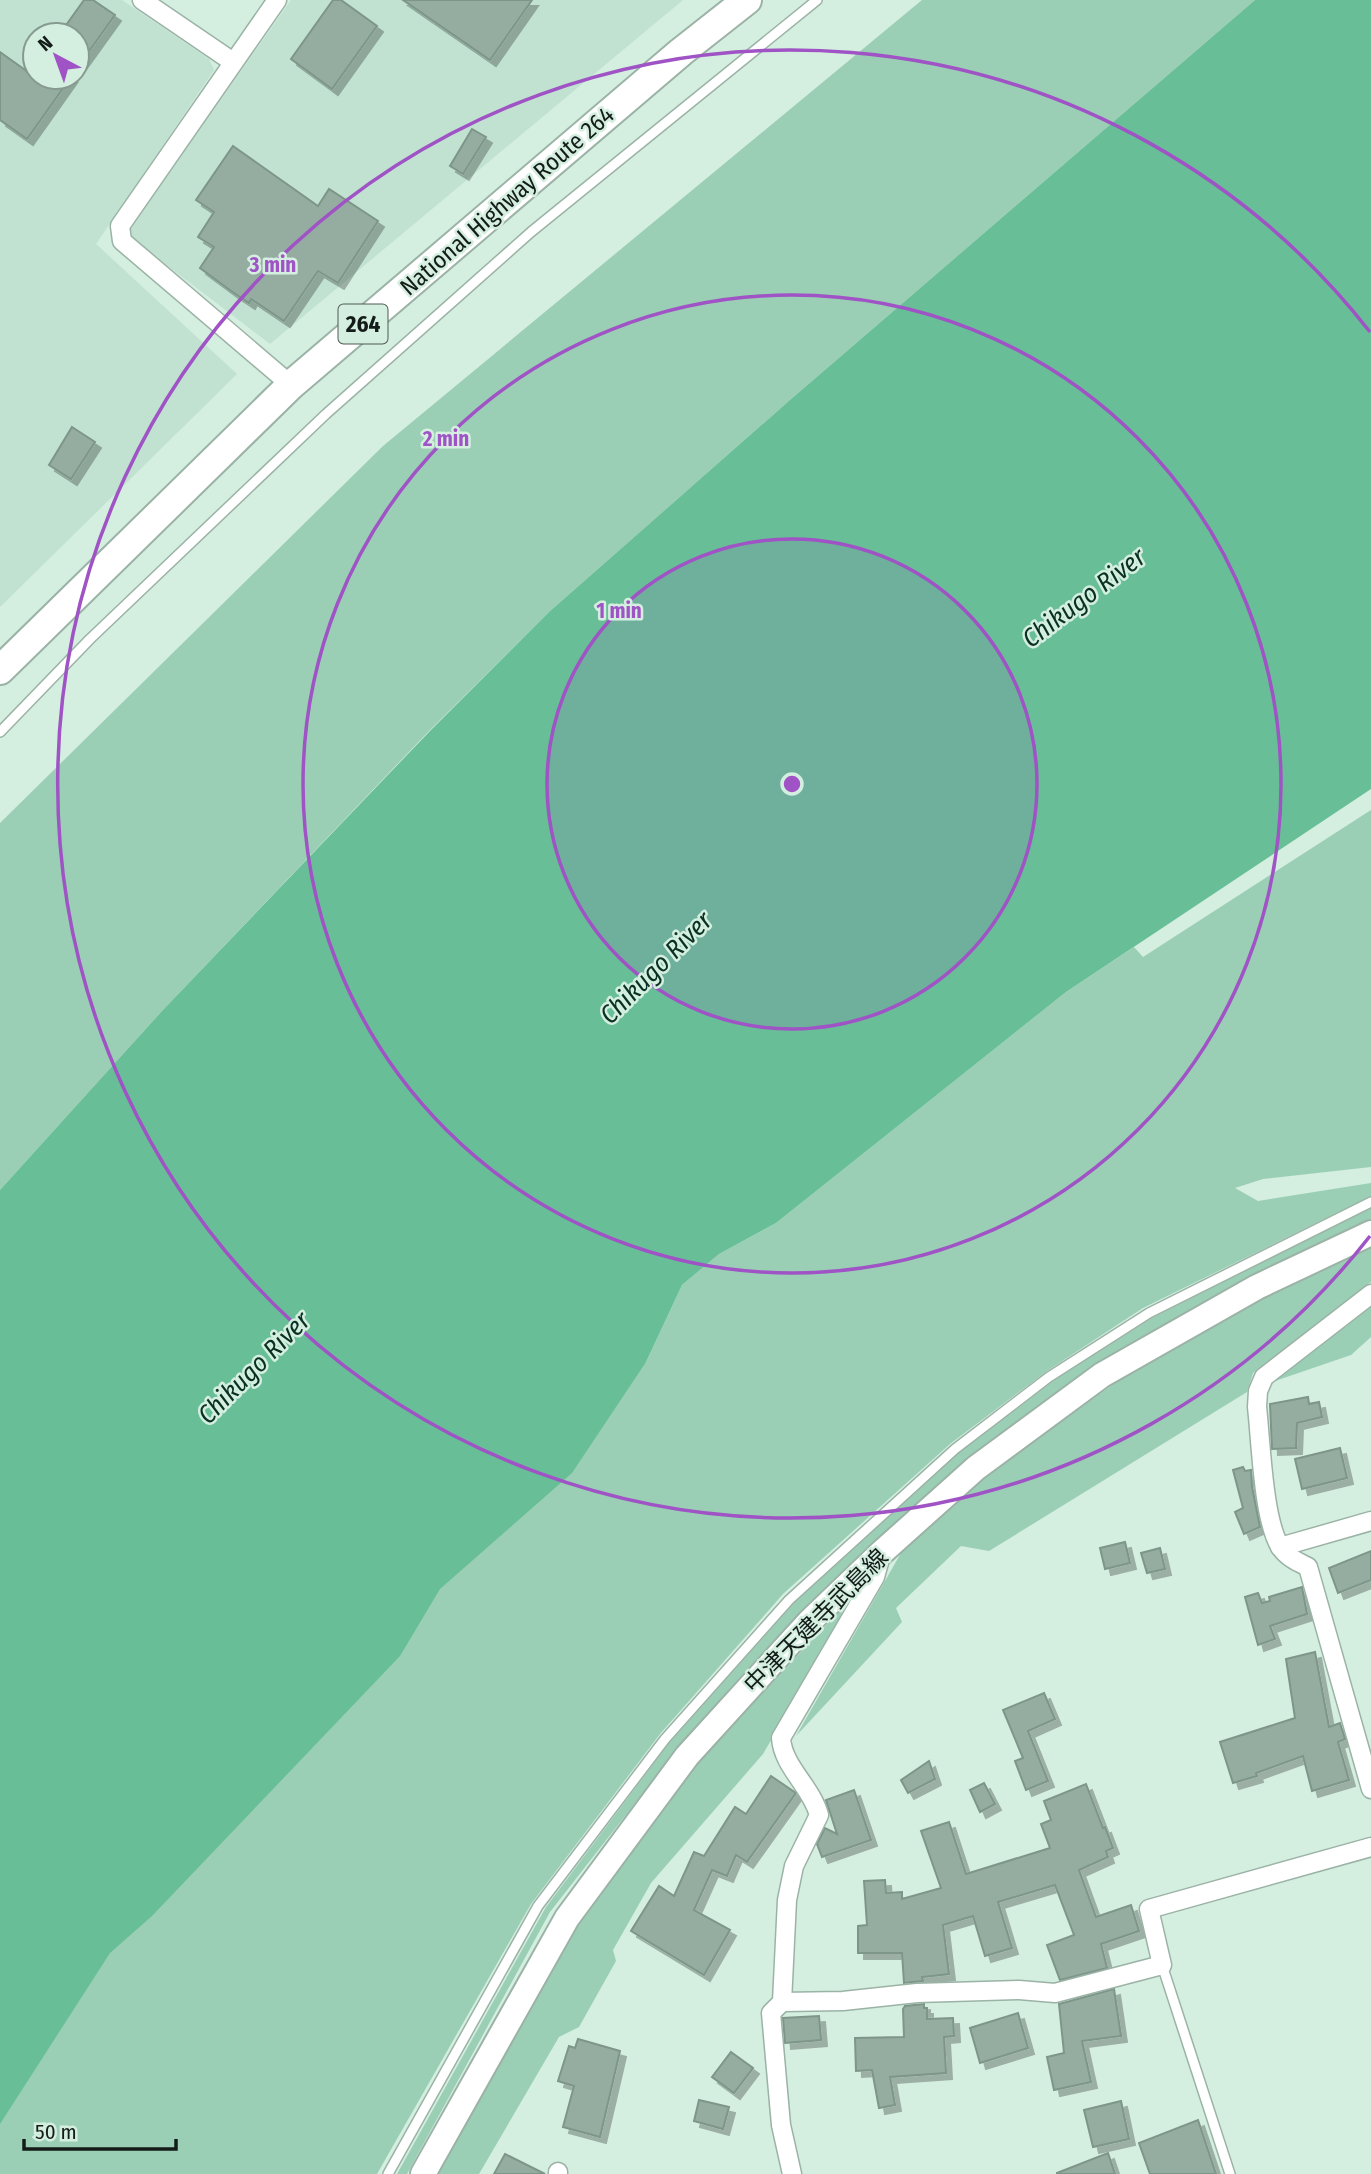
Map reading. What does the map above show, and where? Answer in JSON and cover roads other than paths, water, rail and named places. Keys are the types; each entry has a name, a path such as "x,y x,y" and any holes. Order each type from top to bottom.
{"highway":[{"name":"National Highway Route 264","path":"0,670 291,385 681,52 747,0"}],"main road":[{"name":"中津天建寺武島線","path":"423,2174 567,1918 687,1756 809,1622 976,1468 1102,1375 1257,1287 1371,1233"}],"street":[{"path":"142,0 233,62"},
{"path":"276,0 120,226 122,241 291,385"},
{"path":"1371,1294 1264,1377 1258,1391 1257,1407 1269,1517 1280,1547 1290,1559 1308,1567 1371,1789"},
{"path":"1280,1547 1371,1521"},
{"path":"792,2174 781,2124 771,2013 782,2002 787,1900 793,1866 819,1815 815,1800 782,1753 781,1738 875,1577 881,1553"},
{"path":"782,2002 843,2001 943,1992 1019,1990 1055,1993 1161,1965 1149,1909 1371,1847"}],"lane":[{"path":"0,732 90,639 326,414 531,232 817,0"},
{"path":"388,2174 538,1906 665,1739 789,1600 955,1449 1049,1377 1149,1313 1371,1202"},
{"path":"1161,1965 1230,2174"}],"water":[{"name":"Chikugo River","path":"1255,0 1371,0 1371,789 1066,992 776,1223 719,1254 682,1285 646,1362 572,1473 440,1589 400,1656 152,1916 110,1953 0,2124 0,1190 162,1011 429,732 549,612 790,400"}]}
